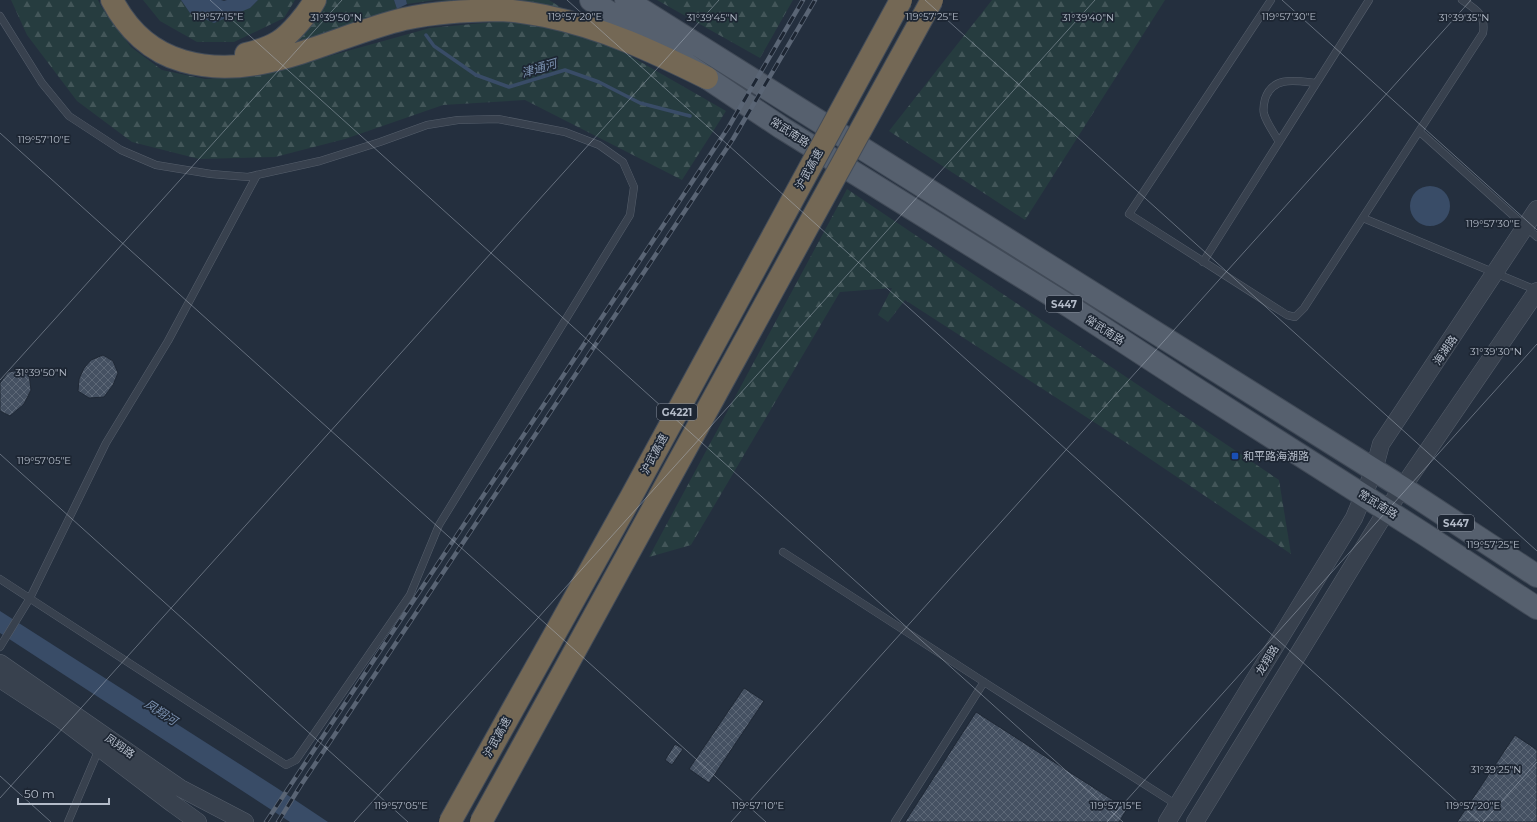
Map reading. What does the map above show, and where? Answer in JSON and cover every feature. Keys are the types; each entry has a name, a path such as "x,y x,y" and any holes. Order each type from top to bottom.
{"highway":[{"path":"112,0 125,21 137,36 149,45 174,58 203,66 229,68 271,61 312,50 406,19 444,12 499,10 521,12 562,20 612,34 660,54 707,78"},
{"path":"127,0 139,18 154,32 172,44 188,52 204,56 226,56 246,54 263,50 280,41 302,19 311,8 315,0"},
{"name":"沪武高速","path":"450,822 631,497 901,0"},
{"name":"G4221","path":"481,822 932,0"}],"main road":[{"name":"常武南路","path":"591,0 782,128 1069,306 1537,608"},
{"name":"S447","path":"626,0 1403,488 1537,576"}],"street":[{"name":"海湖路","path":"1364,496 1382,444 1495,274 1531,232 1537,209"},
{"path":"1195,822 1387,510 1537,291"},
{"name":"龙翔路","path":"1167,822 1354,518 1364,496"},
{"name":"凤翔路","path":"0,663 180,788 245,822"},
{"name":"凤翔路","path":"0,679 61,719 198,822"}],"lane":[{"path":"1271,0 1129,214 1286,315 1295,317 1304,308 1420,132 1483,33 1485,24 1483,19 1477,10 1462,0"},
{"path":"1203,262 1369,0"},
{"path":"0,16 42,83 68,116 121,150 156,165 211,174 248,177 320,161 427,125 458,120 498,120 565,132 598,145 623,162 634,187 630,215 440,525 410,596 296,760 286,765 0,579"},
{"path":"1279,142 1264,114 1264,104 1267,95 1278,83 1283,81 1316,83"},
{"path":"1420,132 1531,232"},
{"path":"2,644 30,598 106,443 168,341 258,175"},
{"path":"1363,218 1537,291"},
{"path":"783,552 1178,805"},
{"path":"895,822 984,682"},
{"path":"68,822 100,748"}],"green space":[{"path":"11,0 98,0 131,47 162,70 205,79 261,75 430,28 514,20 599,38 726,111 682,180 525,100 443,105 345,139 275,157 199,159 132,142 77,101 27,35"},
{"path":"143,0 181,0 190,13 250,8 258,0 295,0 284,18 234,42 197,42 160,21"},
{"path":"325,0 394,0 397,9 332,30 293,45 290,39"},
{"path":"406,0 435,0 407,4"},
{"path":"435,0 549,0 565,10"},
{"path":"657,0 793,0 760,58"},
{"path":"992,0 1165,0 1025,220 889,131"},
{"path":"847,189 1279,480 1291,554 1128,444 905,300 888,322 878,315 892,288 840,292 691,545 649,557"}],"water":[{"path":"181,0 258,0 250,8 214,23 190,13"},
{"path":"394,0 406,0 407,4 397,9"},
{"path":"1434,186 1441,189 1447,195 1450,206 1449,214 1441,223 1434,226 1426,226 1419,223 1411,214 1410,202 1413,195 1422,187"},
{"path":"0,611 328,822 290,822 0,633"}],"building":[{"path":"103,355 113,361 118,373 113,385 104,397 89,398 78,391 79,379 84,368 91,360"},
{"path":"21,370 29,374 31,390 24,404 10,416 0,411 0,383 8,372"},
{"path":"744,688 764,701 709,783 689,769"},
{"path":"976,712 1127,809 1119,822 905,822"},
{"path":"1515,735 1537,750 1537,822 1457,822"},
{"path":"675,744 683,749 672,765 665,760"}],"waterway":[{"name":"津通河","path":"426,35 434,46 476,75 509,87 565,70 599,82 640,103 690,116"}],"railway":[{"path":"266,822 728,128 803,0"},
{"path":"278,822 301,785 733,139 815,0"}],"place":[{"name":"和平路海湖路","path":"1235,456"}],"water label":[{"name":"凤翔河","path":"161,712"}]}
